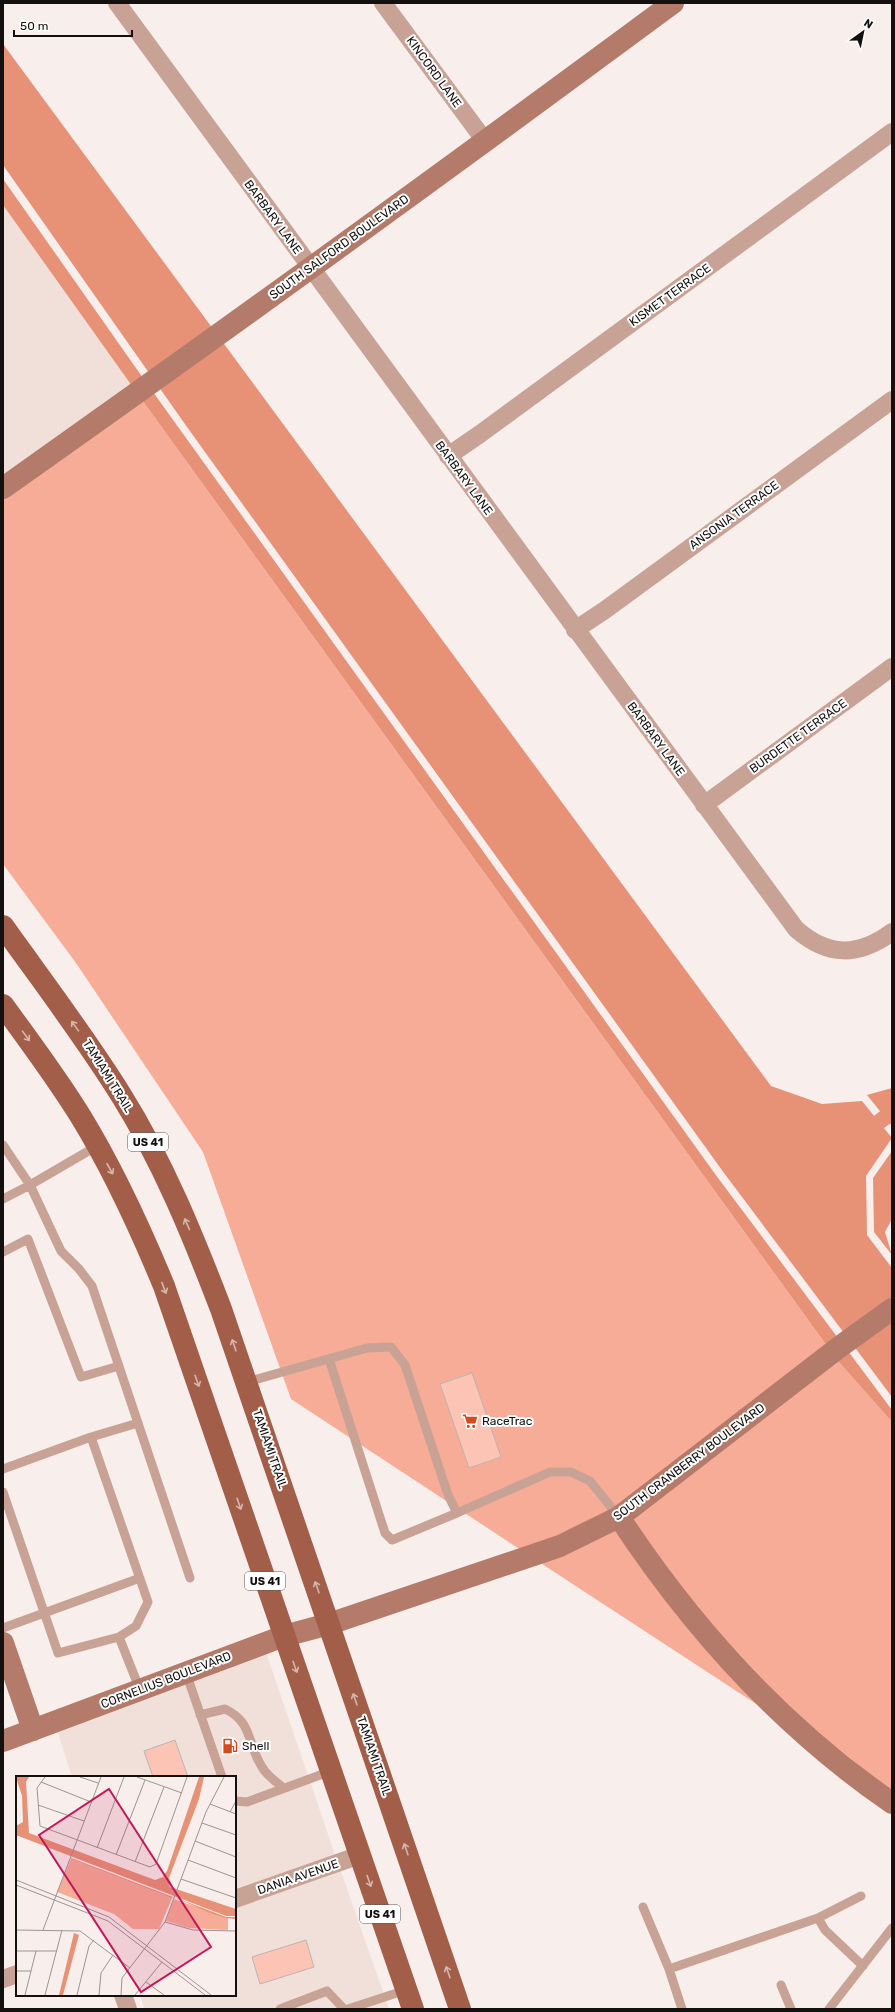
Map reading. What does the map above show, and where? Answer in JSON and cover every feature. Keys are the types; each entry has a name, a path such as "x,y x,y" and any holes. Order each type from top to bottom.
{"main road":[{"name":"TAMIAMI TRAIL","path":"3,926 87,1043 122,1096 151,1148 199,1251 247,1382 460,2009"},
{"name":"US 41","path":"3,1004 52,1072 97,1146 139,1227 164,1286 409,2000"}],"street":[{"name":"BARBARY LANE","path":"117,3 575,630 796,929 819,945 835,950 863,949 878,943 892,932"},
{"name":"KINCORD LANE","path":"383,3 485,141"},
{"name":"SOUTH SALFORD BOULEVARD","path":"3,488 143,389 224,329 311,269 485,141 661,7"},
{"name":"KISMET TERRACE","path":"448,456 892,132"},
{"name":"ANSONIA TERRACE","path":"575,630 605,610 892,400"},
{"name":"BURDETTE TERRACE","path":"704,805 892,667"},
{"name":"SOUTH CRANBERRY BOULEVARD","path":"329,1624 560,1546 619,1518 838,1348 892,1309"},
{"path":"619,1518 680,1603 723,1653 792,1723 872,1790 892,1804"},
{"name":"CORNELIUS BOULEVARD","path":"3,1741 284,1636 329,1624"},
{"path":"3,1643 33,1730"},
{"name":"DANIA AVENUE","path":"236,1899 360,1855"},
{"path":"3,1979 16,1974"},
{"path":"123,1996 128,2009"}],"lane":[{"path":"3,1146 30,1185 61,1251 92,1286 190,1578"},
{"path":"3,1199 97,1146"},
{"path":"3,1252 28,1239 81,1377 119,1366"},
{"path":"247,1382 368,1348 391,1347 405,1365 448,1495 457,1513"},
{"path":"329,1359 385,1533 392,1540 550,1472 572,1472 590,1481 619,1518"},
{"path":"3,1469 91,1437 138,1423"},
{"path":"3,1492 58,1653 119,1637 136,1626 148,1602 91,1437"},
{"path":"3,1628 140,1578"},
{"path":"119,1637 140,1690"},
{"path":"186,1673 222,1776"},
{"path":"200,1715 225,1709 236,1714 244,1723 261,1766 268,1775 284,1788"},
{"path":"236,1801 247,1802 330,1771"},
{"path":"670,1969 818,1918 861,1896"},
{"path":"643,1907 670,1969 682,2009"},
{"path":"818,1918 825,1930 863,1966"},
{"path":"829,2009 892,1928"},
{"path":"781,1985 791,2009"},
{"path":"280,2009 327,1991 344,2009"},
{"path":"348,2009 409,2000"}],"shaded area":[{"path":"3,44 771,1086 822,1104 862,1101 892,1138 866,1176 867,1235 892,1268 892,1397 724,1173 187,427 3,165"},
{"path":"3,179 143,378 132,386 3,205"},
{"path":"3,205 132,386 3,478"},
{"path":"153,392 718,1178 838,1338 827,1346 142,400"},
{"path":"142,400 827,1346 616,1510 558,1537 521,1550 291,1399 203,1152 76,963 3,864 3,499"},
{"path":"892,1088 892,1126 867,1095"},
{"path":"892,1151 892,1219 885,1232 892,1255 874,1232 873,1178"},
{"path":"848,1351 892,1410 892,1422 837,1360"},
{"path":"837,1360 892,1422 892,1792 798,1716 729,1647 687,1597 631,1519"},
{"path":"616,1529 767,1711 539,1562"},
{"path":"266,1652 335,1855 236,1890 236,1776 72,1776 57,1730"},
{"path":"341,1871 389,2009 144,2009 140,1996 236,1996 236,1908"}],"building":[{"name":"RaceTrac","path":"472,1373 501,1457 469,1468 440,1384"},
{"path":"175,1740 188,1776 153,1776 144,1751"},
{"path":"306,1940 314,1967 260,1984 252,1957"}],"waterway":[{"path":"879,1122 892,1112"}],"place":[{"name":"RaceTrac","path":"470,1421"},
{"name":"Shell","path":"230,1746"}]}
